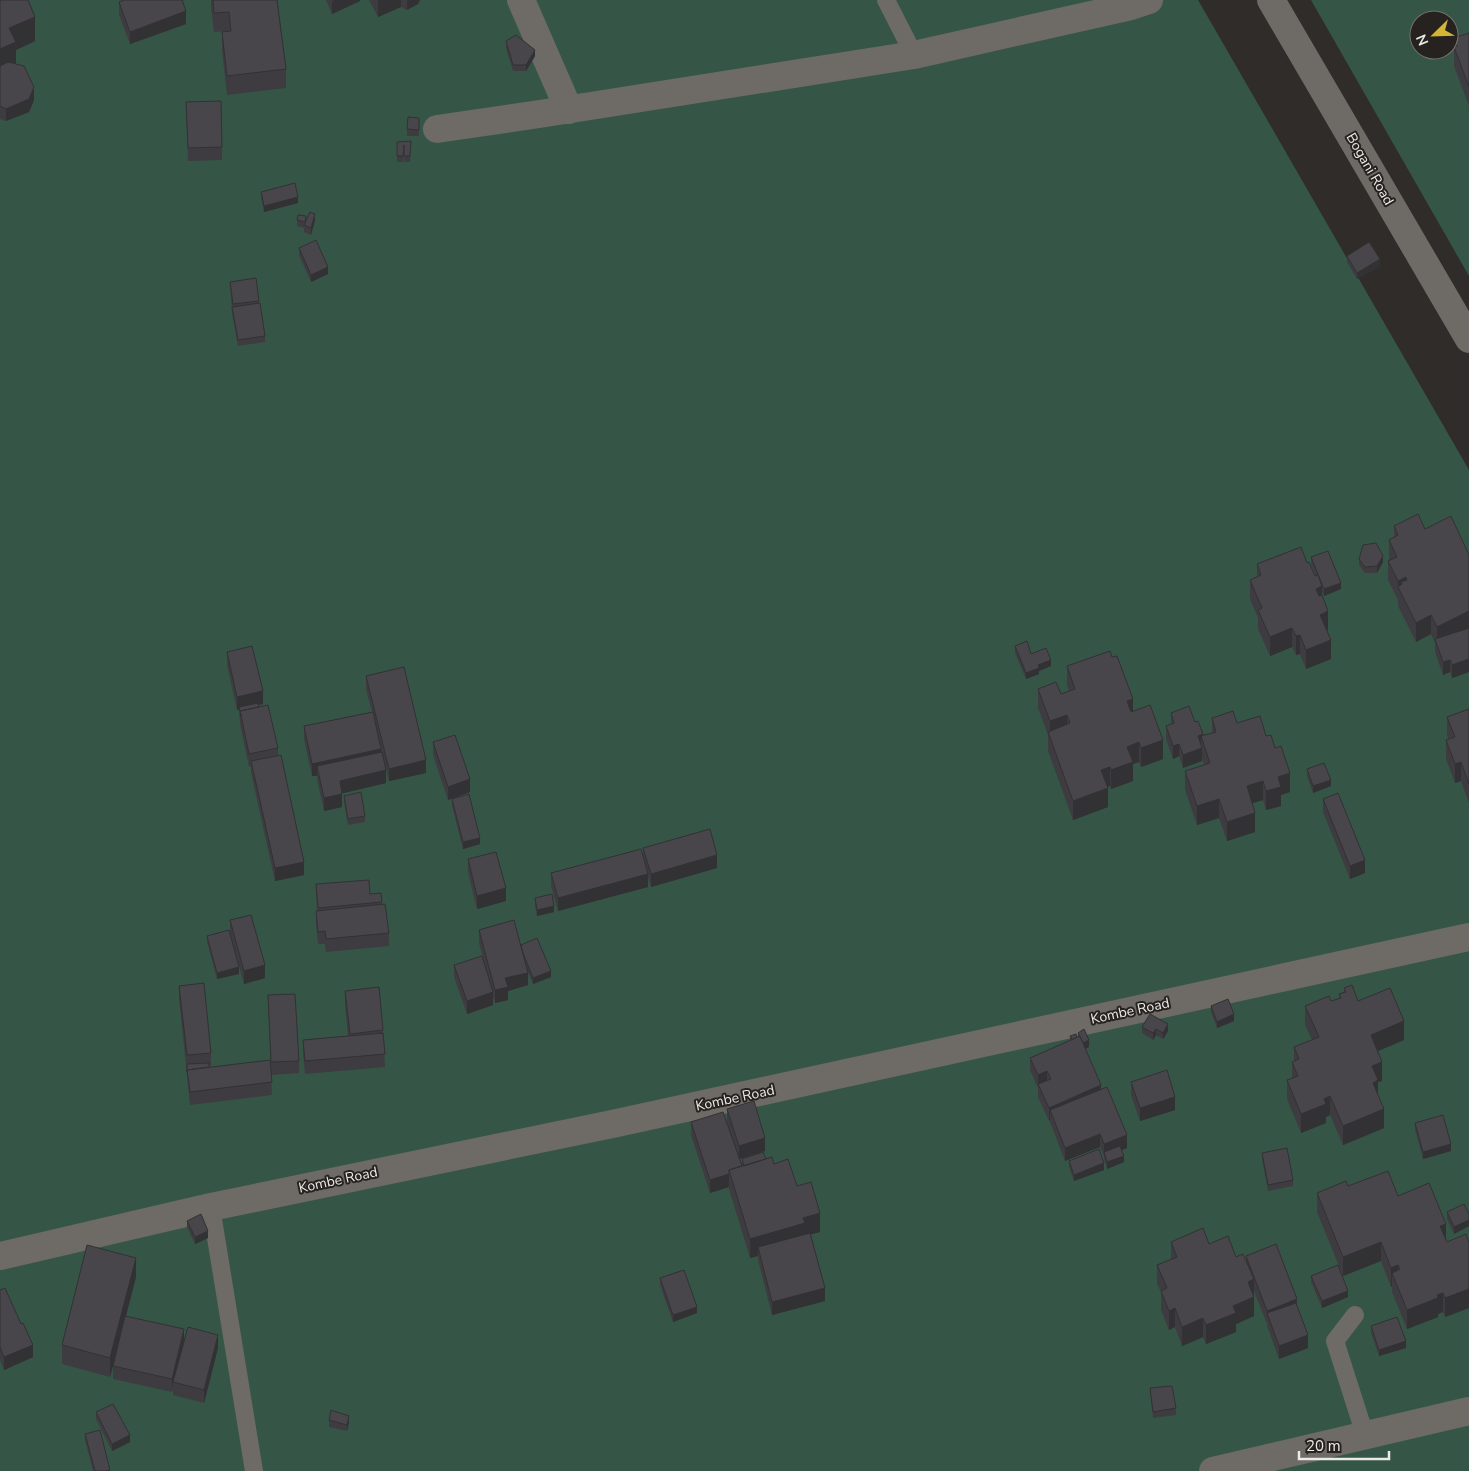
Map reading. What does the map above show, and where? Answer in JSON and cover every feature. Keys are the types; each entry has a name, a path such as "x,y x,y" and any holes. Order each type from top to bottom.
{"street":[{"path":"521,0 569,110"},
{"path":"437,128 569,110 914,55 1131,6 1149,0"},
{"name":"Bogani Road","path":"1271,0 1469,339"},
{"name":"Kombe Road","path":"0,1256 211,1207 627,1121 1469,937"},
{"path":"1213,1471 1469,1411"}],"lane":[{"path":"886,0 914,55"},
{"path":"211,1207 254,1471"},
{"path":"1355,1315 1336,1341 1365,1435"}],"green space":[{"path":"0,0 1198,0 1469,470 1469,1471 0,1471"},
{"path":"1311,0 1469,0 1469,276"}],"building":[{"path":"0,0 28,0 35,17 9,28 16,42 0,49"},
{"path":"124,0 182,0 186,11 130,32 119,2"},
{"path":"213,0 277,0 286,69 227,76 222,32 231,31 229,12 214,13"},
{"path":"1469,33 1469,87 1459,60 1459,36"},
{"path":"516,35 535,50 526,65 513,65 506,41"},
{"path":"8,62 24,66 34,87 29,99 6,109 0,106 0,66"},
{"path":"221,101 222,147 188,148 186,102"},
{"path":"408,117 419,118 419,130 407,129"},
{"path":"411,141 410,156 404,156 404,145 403,156 397,156 397,142"},
{"path":"295,183 298,197 264,206 261,192"},
{"path":"310,212 315,214 311,228 304,225"},
{"path":"298,215 306,216 305,222 297,220"},
{"path":"316,240 328,267 311,275 299,248"},
{"path":"1369,242 1380,259 1357,273 1347,256"},
{"path":"256,278 259,301 233,304 230,282"},
{"path":"260,303 265,336 238,340 232,307"},
{"path":"1418,514 1425,529 1451,516 1469,555 1469,611 1437,627 1431,615 1416,623 1398,587 1402,584 1401,582 1407,580 1406,577 1398,581 1388,561 1397,557 1389,540 1398,535 1394,526"},
{"path":"1376,543 1383,556 1377,566 1365,567 1359,559 1363,545"},
{"path":"1301,547 1307,563 1309,562 1315,576 1318,575 1322,586 1316,589 1319,596 1322,595 1328,611 1320,615 1331,640 1306,650 1300,635 1296,636 1292,628 1270,637 1258,610 1262,608 1250,580 1261,575 1257,564"},
{"path":"1328,551 1341,583 1324,589 1311,557"},
{"path":"1469,628 1469,659 1452,665 1450,660 1443,662 1435,639"},
{"path":"1027,641 1031,654 1046,648 1051,660 1038,665 1039,668 1026,673 1015,646"},
{"path":"252,646 263,691 237,697 227,652"},
{"path":"1110,651 1112,657 1117,656 1133,699 1127,701 1131,712 1150,705 1163,740 1141,748 1139,742 1127,747 1133,762 1111,770 1110,767 1101,770 1108,788 1073,801 1048,732 1070,723 1067,715 1050,721 1038,689 1056,682 1061,694 1075,689 1067,666"},
{"path":"404,667 426,760 389,769 366,676"},
{"path":"258,703 259,707 240,711 241,716 239,707"},
{"path":"268,705 278,748 249,754 240,711"},
{"path":"1189,706 1195,722 1198,721 1203,734 1198,736 1202,748 1183,755 1179,744 1173,746 1166,726 1174,723 1171,713"},
{"path":"1469,709 1469,784 1461,762 1455,764 1446,740 1455,737 1447,717"},
{"path":"1233,711 1237,723 1260,716 1266,736 1271,735 1275,748 1281,746 1290,773 1278,777 1281,787 1266,791 1263,781 1247,786 1255,813 1227,822 1219,799 1197,806 1185,771 1210,763 1201,736 1216,732 1212,718"},
{"path":"373,712 381,749 312,764 304,726"},
{"path":"455,735 470,779 448,787 433,742"},
{"path":"382,752 386,770 340,781 342,794 324,798 317,766"},
{"path":"281,755 304,862 275,868 251,761"},
{"path":"1324,763 1331,780 1313,786 1307,769"},
{"path":"361,792 365,816 348,819 344,796"},
{"path":"1338,793 1365,860 1350,866 1323,799"},
{"path":"469,794 480,838 463,842 452,799"},
{"path":"710,829 717,855 651,874 643,848"},
{"path":"641,849 648,874 558,898 551,873"},
{"path":"496,852 506,888 477,896 468,859"},
{"path":"369,880 370,894 381,893 382,902 318,908 316,884"},
{"path":"552,894 554,906 537,910 535,898"},
{"path":"385,904 389,933 326,939 325,931 318,932 316,911"},
{"path":"251,915 265,965 244,971 230,920"},
{"path":"514,920 528,973 505,978 508,987 495,990 479,930"},
{"path":"229,930 239,967 217,973 207,936"},
{"path":"537,938 551,971 533,978 521,945"},
{"path":"482,956 493,992 467,1001 454,965"},
{"path":"204,983 211,1053 187,1055 179,986"},
{"path":"1352,985 1358,1001 1390,988 1404,1021 1371,1035 1382,1062 1372,1066 1378,1080 1373,1083 1384,1109 1343,1126 1330,1096 1324,1099 1326,1104 1301,1114 1287,1080 1298,1076 1292,1062 1299,1059 1294,1047 1319,1037 1305,1006 1329,996 1331,1001 1341,998 1339,994 1346,992 1344,988"},
{"path":"379,987 383,1030 350,1034 345,991"},
{"path":"295,994 299,1061 271,1062 268,995"},
{"path":"1228,999 1234,1014 1217,1022 1211,1006"},
{"path":"1150,1014 1168,1024 1163,1033 1156,1029 1153,1033 1142,1027"},
{"path":"1084,1029 1089,1040 1083,1043 1078,1033"},
{"path":"383,1033 385,1054 305,1061 303,1040"},
{"path":"1076,1034 1077,1037 1072,1040 1070,1036"},
{"path":"1080,1036 1101,1085 1049,1108 1038,1084 1051,1079 1047,1071 1038,1075 1030,1058"},
{"path":"270,1060 272,1082 190,1092 187,1070"},
{"path":"209,1063 209,1067 187,1070 187,1064"},
{"path":"1167,1070 1175,1097 1140,1108 1131,1082"},
{"path":"1107,1087 1127,1135 1104,1144 1100,1134 1065,1148 1050,1110"},
{"path":"754,1101 765,1138 739,1146 727,1109"},
{"path":"723,1112 742,1166 729,1170 729,1174 710,1180 691,1122"},
{"path":"1443,1115 1451,1144 1423,1152 1415,1123"},
{"path":"1120,1146 1124,1156 1107,1162 1104,1152"},
{"path":"1287,1148 1293,1180 1268,1185 1262,1153"},
{"path":"1099,1149 1104,1163 1074,1175 1069,1161"},
{"path":"763,1152 766,1159 744,1166 742,1159"},
{"path":"772,1157 774,1164 788,1159 797,1186 811,1182 820,1213 803,1218 805,1223 750,1239 729,1170"},
{"path":"1388,1171 1398,1196 1429,1183 1446,1224 1440,1226 1447,1242 1466,1234 1469,1243 1469,1289 1445,1298 1443,1293 1437,1295 1438,1298 1407,1310 1392,1273 1400,1269 1398,1265 1391,1268 1381,1242 1343,1257 1317,1193 1346,1181 1348,1186"},
{"path":"1464,1204 1469,1214 1469,1220 1454,1227 1447,1212"},
{"path":"201,1214 208,1231 195,1237 187,1221"},
{"path":"1203,1228 1209,1244 1228,1236 1236,1257 1243,1254 1254,1279 1248,1282 1254,1297 1233,1306 1236,1313 1206,1325 1203,1318 1182,1327 1175,1308 1169,1311 1161,1291 1167,1288 1157,1265 1177,1257 1171,1242"},
{"path":"810,1233 825,1288 772,1302 758,1247"},
{"path":"1276,1244 1297,1299 1267,1311 1246,1256"},
{"path":"87,1245 136,1258 110,1358 62,1345"},
{"path":"1338,1265 1348,1291 1322,1301 1311,1276"},
{"path":"684,1270 697,1307 673,1315 660,1278"},
{"path":"5,1288 21,1324 23,1323 33,1345 4,1357 0,1347 0,1290"},
{"path":"1296,1303 1308,1335 1279,1346 1267,1313"},
{"path":"125,1316 184,1329 172,1379 113,1366"},
{"path":"1397,1317 1406,1341 1379,1350 1371,1326"},
{"path":"188,1327 218,1335 204,1390 173,1382"},
{"path":"1172,1386 1176,1408 1153,1412 1150,1388"},
{"path":"113,1404 130,1435 112,1444 96,1412"},
{"path":"331,1410 349,1416 347,1425 329,1420"},
{"path":"100,1430 110,1470 106,1471 95,1471 85,1434"}]}
